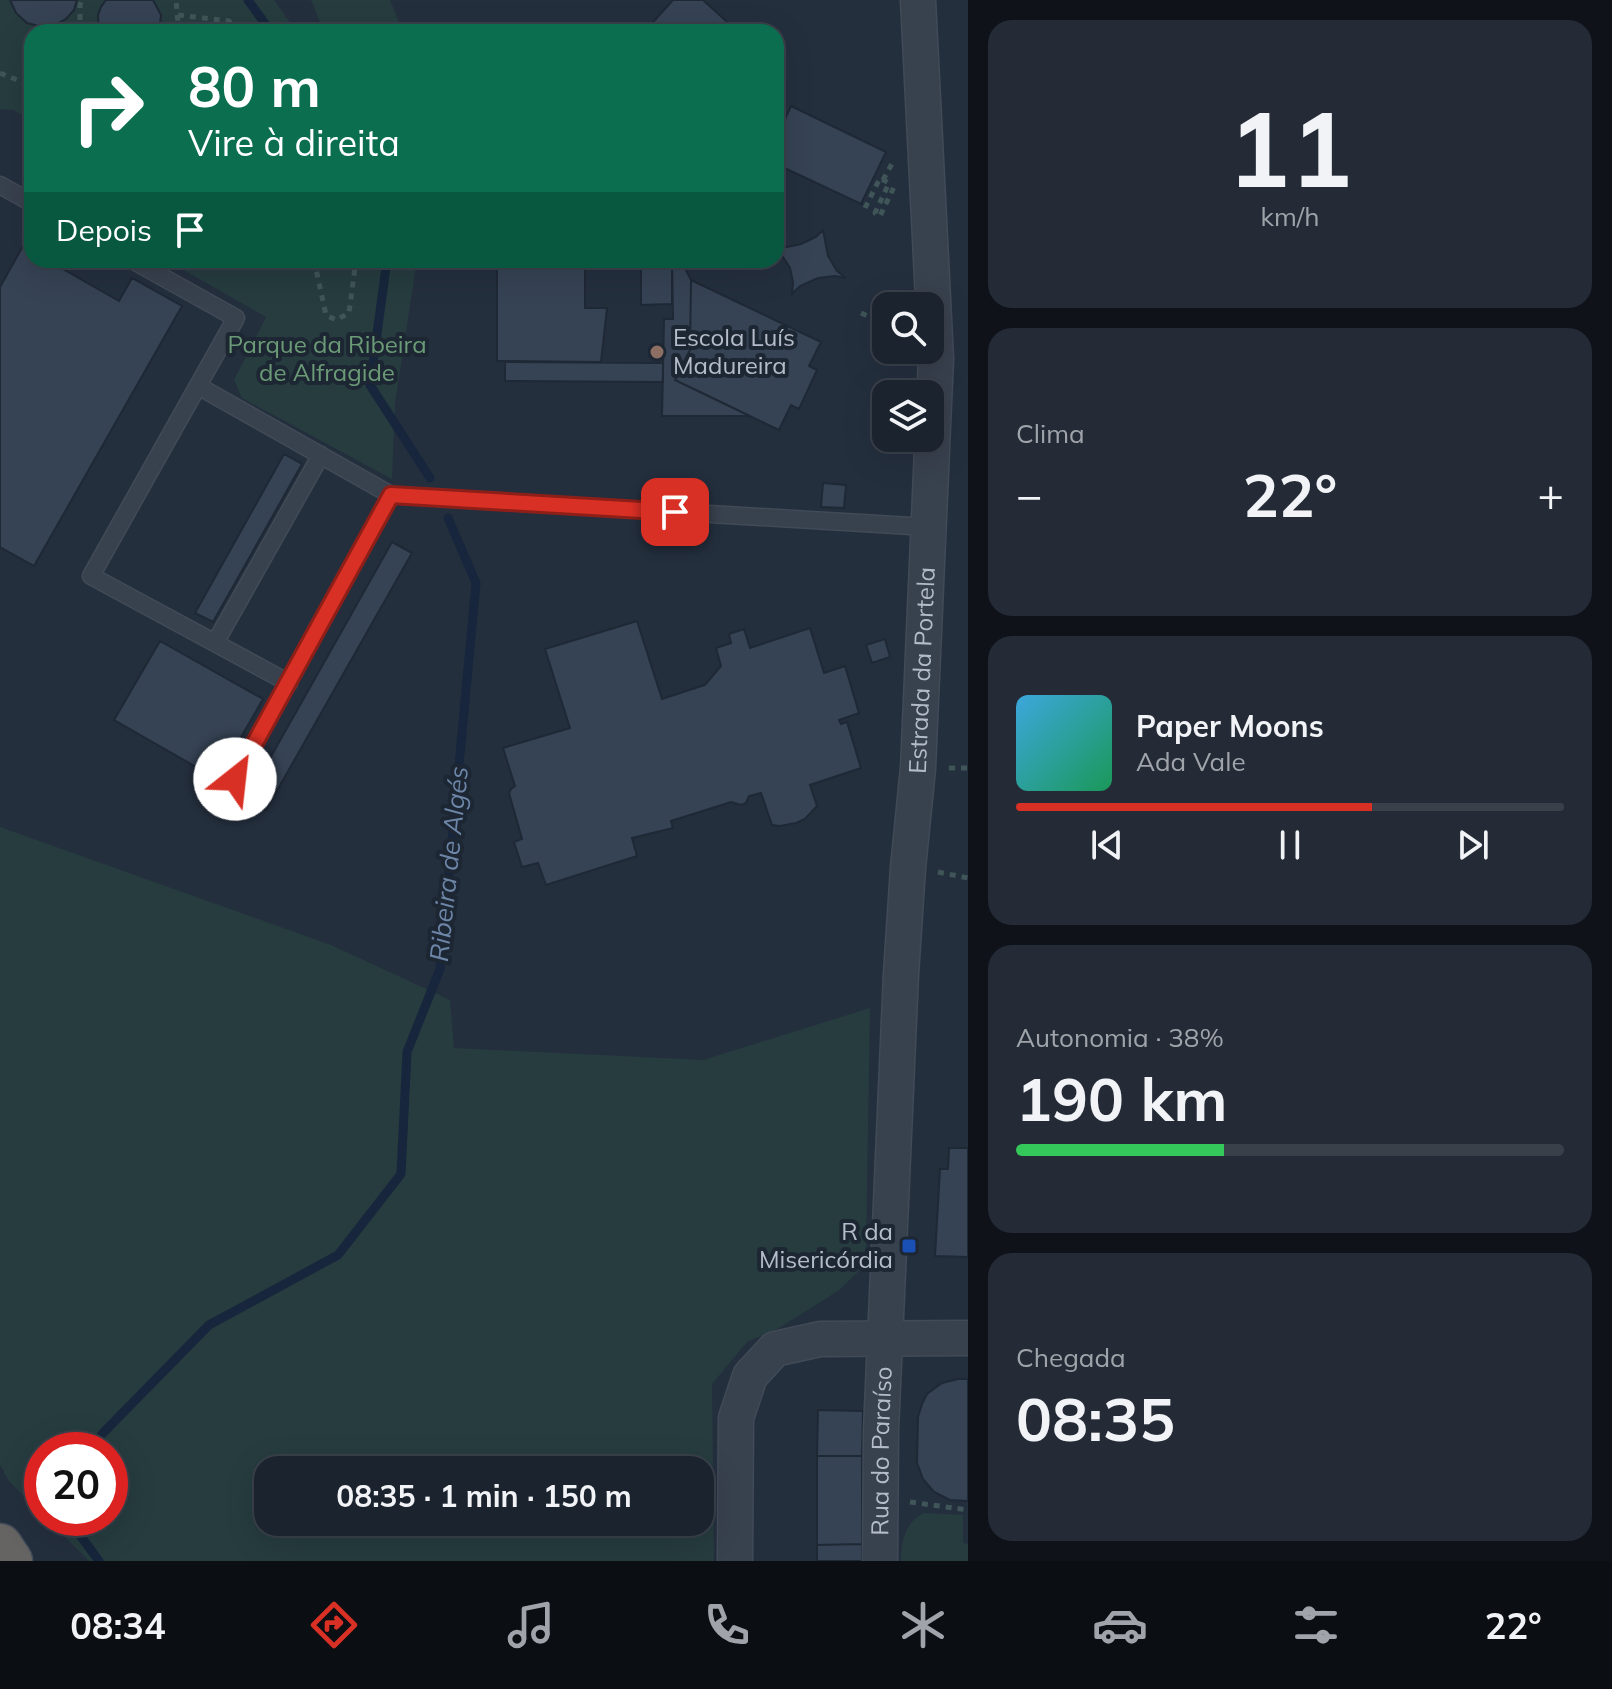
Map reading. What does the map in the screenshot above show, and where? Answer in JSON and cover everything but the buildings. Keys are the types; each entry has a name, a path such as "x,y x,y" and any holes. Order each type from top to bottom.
{"highway":[{"path":"0,1546 10,1561"}],"street":[{"name":"Estrada da Portela","path":"885,1339 901,974 918,768 936,358 918,0"},
{"path":"735,1561 736,1418 750,1376 775,1349 820,1339 968,1338"},
{"name":"Rua do Paraíso","path":"880,1561 885,1339"}],"lane":[{"path":"0,185 24,198"},
{"path":"146,268 236,318 91,576 289,683"},
{"path":"198,386 391,495 928,527"},
{"path":"215,643 321,455"},
{"path":"235,779 391,495"}],"path":[{"path":"80,24 82,0"},
{"path":"176,0 178,24"},
{"path":"178,15 229,21 231,24"},
{"path":"0,73 24,83"},
{"path":"883,180 893,162"},
{"path":"865,208 880,178 889,183 875,213 880,216 892,190"},
{"path":"316,268 326,315 336,320 349,313 355,268"},
{"path":"861,313 872,318"},
{"path":"880,1497 968,1510"}],"green space":[{"path":"0,0 274,0 291,24 24,24 24,116 13,110 0,109"},
{"path":"311,0 390,0 400,24 321,24"},
{"name":"Parque da Ribeira de Alfragide","path":"180,268 416,268 395,404 392,479 242,398 234,380 266,317"},
{"path":"0,827 331,945 450,1000 454,1048 703,1060 870,1008 866,1250 859,1271 838,1291 779,1328 747,1342 712,1384 713,1456 254,1456 254,1536 714,1536 714,1561 89,1561 64,1536 128,1536 128,1432 24,1432 24,1496 9,1481 0,1465"},
{"path":"924,1513 963,1515 963,1543 968,1544 968,1561 901,1561 905,1533 912,1521"}],"waterway":[{"name":"Ribeira de Algés","path":"248,0 265,24"},
{"name":"Ribeira de Algés","path":"386,268 370,385 430,478"},
{"name":"Ribeira de Algés","path":"104,1432 209,1325 338,1255 401,1174 407,1052 440,969 476,583 448,518"},
{"name":"Ribeira de Algés","path":"81,1536 99,1561"}],"place":[{"name":"Escola Luís Madureira","path":"657,352"},
{"name":"R da Misericórdia","path":"909,1246"}],"route":[{"path":"235,779 391,495 675,512"}]}
